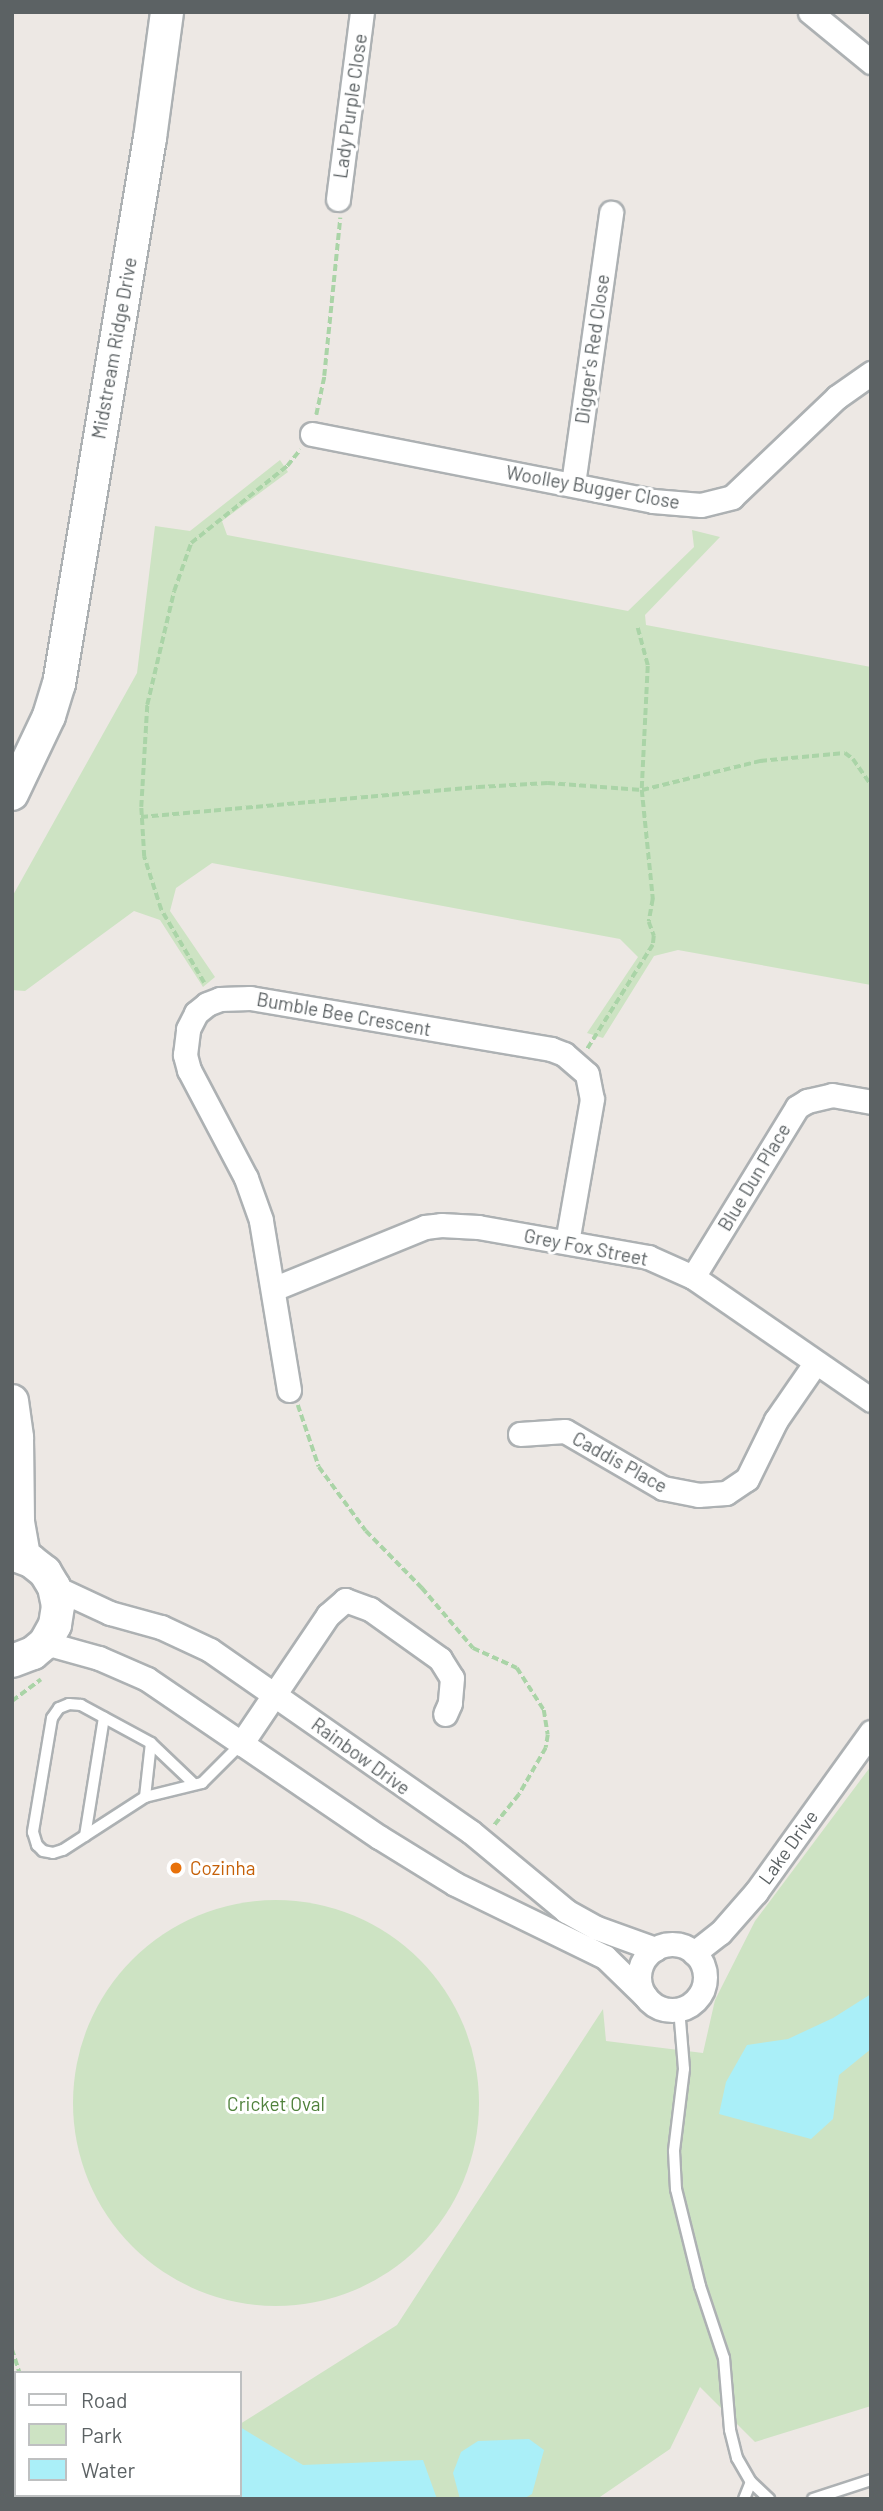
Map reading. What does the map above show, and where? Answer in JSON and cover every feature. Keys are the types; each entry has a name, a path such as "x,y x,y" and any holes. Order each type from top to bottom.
{"street":[{"name":"Midstream Ridge Drive","path":"12,794 49,716 59,684 147,151 167,12"},
{"name":"Lady Purple Close","path":"338,199 362,12"},
{"path":"810,12 871,62"},
{"name":"Digger's Red Close","path":"573,484 611,214"},
{"name":"Woolley Bugger Close","path":"312,434 679,504 718,502 746,486 838,397 871,373"},
{"name":"Midstream Ridge Drive","path":"12,765 59,684"},
{"name":"Bumble Bee Crescent","path":"215,1001 250,998 551,1049 578,1063"},
{"path":"215,1001 196,1013 188,1029 185,1055 188,1070 253,1196 265,1234 289,1390"},
{"path":"567,1242 592,1099 591,1084 578,1063"},
{"name":"Blue Dun Place","path":"693,1277 797,1107 807,1101 832,1095 871,1102"},
{"name":"Grey Fox Street","path":"273,1289 425,1227 456,1224 648,1257 693,1277 871,1400"},
{"name":"Caddis Place","path":"520,1434 565,1431 663,1488 698,1495 726,1493 747,1479 776,1420 816,1362"},
{"path":"12,1401 17,1438 18,1555 45,1572 54,1587 57,1616 22,1658"},
{"name":"Rainbow Drive","path":"54,1587 110,1613 189,1638 275,1695 482,1841 581,1921 655,1949"},
{"path":"242,1744 336,1605 345,1600 370,1609 440,1659 452,1678 453,1689 444,1714"},
{"path":"22,1658 125,1668 455,1884 605,1957 645,1996 662,2009 680,2008 693,2002 704,1983 704,1972 694,1953 675,1944 655,1949 641,1965 640,1986 645,1996"},
{"name":"Lake Drive","path":"694,1953 720,1933 756,1892 871,1732"},
{"path":"12,2493 15,2499"}],"lane":[{"path":"194,1784 151,1743 81,1705 69,1704 59,1708 52,1718 33,1832 37,1845 43,1851 53,1853 85,1836 145,1797 202,1783 242,1744"},
{"path":"85,1836 104,1718"},
{"path":"145,1797 151,1743"},
{"path":"680,2008 684,2069 674,2151 676,2189 700,2286 724,2358 730,2430 737,2458 751,2482 769,2499"},
{"path":"813,2499 871,2480"},
{"path":"744,2499 751,2482"}],"path":[{"path":"215,1001 161,910 144,857 141,817 147,705 174,591 191,543 287,466 312,434 324,376 342,229 338,199"},
{"path":"578,1063 653,945 654,936 649,922 653,899 642,790 648,666 638,628"},
{"path":"141,817 548,783 642,790 760,761 845,753 853,759 871,785"},
{"path":"289,1390 302,1410 318,1467 366,1531 422,1588 473,1648 517,1668 544,1710 548,1735 545,1748 519,1795 482,1841"},
{"path":"12,2349 19,2371"}],"green space":[{"path":"280,460 288,472 222,521 227,535 628,611 694,547 692,530 720,537 645,615 646,625 871,667 871,985 678,950 654,956 603,1038 587,1033 638,957 620,939 212,863 176,888 170,911 215,977 203,987 160,920 134,911 25,991 12,990 12,897 137,673 155,526 190,531"},
{"path":"871,1766 871,2406 755,2442 700,2387 670,2449 597,2499 120,2499 242,2497 242,2423 397,2325 603,2009 606,2041 703,2053 715,2000 755,1921"},
{"name":"Cricket Oval","path":"276,1900 316,1904 353,1916 389,1935 419,1960 444,1990 463,2026 475,2063 479,2103 475,2143 463,2180 444,2216 419,2246 389,2271 353,2290 316,2302 276,2306 236,2302 199,2290 163,2271 133,2246 108,2216 89,2180 77,2143 73,2103 77,2063 89,2026 108,1990 133,1960 163,1935 199,1916 236,1904"}],"water":[{"path":"871,1994 871,2049 839,2075 833,2119 811,2139 719,2114 726,2082 747,2045 788,2039 833,2018"},
{"path":"242,2428 303,2465 423,2460 437,2499 176,2499 242,2497"},
{"path":"529,2439 544,2450 532,2494 523,2499 460,2499 453,2473 461,2452 478,2441"}],"place":[{"name":"Cozinha","path":"176,1868"}]}
